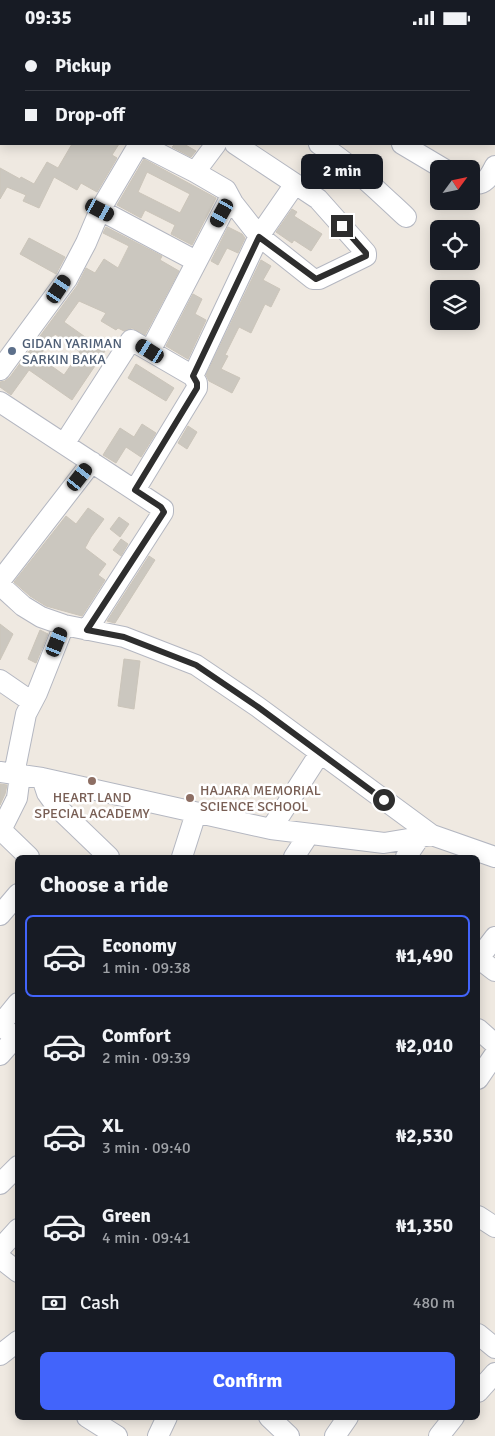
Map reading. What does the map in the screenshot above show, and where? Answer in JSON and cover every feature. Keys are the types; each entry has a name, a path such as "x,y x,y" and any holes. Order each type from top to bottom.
{"street":[{"path":"0,370 67,279 86,243 100,210 139,145"},
{"path":"142,145 226,190 259,237 316,279 366,256 366,253 318,199 236,145"},
{"path":"195,172 215,145"},
{"path":"321,145 331,151 406,217"},
{"path":"404,145 430,161"},
{"path":"480,183 490,177 495,166"},
{"path":"193,376 259,237 295,184"},
{"path":"150,351 230,198"},
{"path":"100,210 196,261"},
{"path":"64,444 130,341 193,376 197,383 197,388 135,490"},
{"path":"0,402 161,507 164,512 87,630"},
{"path":"0,581 92,462"},
{"path":"0,585 23,607 41,617 64,625 124,637 196,665 258,707 320,753 425,836 471,854"},
{"path":"27,855 0,830 17,798 11,773 24,722 64,625"},
{"path":"0,680 32,702"},
{"path":"271,829 320,753"},
{"path":"11,773 42,778 271,829 384,843 425,836"},
{"path":"42,778 47,793 57,807 107,855"},
{"path":"183,855 196,813"},
{"path":"295,855 309,834"},
{"path":"408,855 425,836"},
{"path":"362,855 372,841"},
{"path":"480,855 495,857"},
{"path":"0,915 15,898"},
{"path":"480,956 495,937"},
{"path":"480,960 495,971"},
{"path":"15,1006 0,1024 15,1038"},
{"path":"480,1031 495,1044"},
{"path":"0,1055 15,1040"},
{"path":"480,1076 495,1054"},
{"path":"0,1249 15,1232"},
{"path":"0,1258 15,1270"},
{"path":"480,1336 495,1348"},
{"path":"480,1390 495,1373"},
{"path":"92,1420 117,1436"},
{"path":"158,1436 166,1420"},
{"path":"272,1420 289,1436"},
{"path":"335,1436 346,1420"},
{"path":"439,1436 452,1420"}],"building":[{"path":"71,145 118,145 112,155 117,158 97,192 81,183 77,190 54,177 39,208 23,201 26,195 7,187 0,199 0,168 34,184 47,162 58,168"},
{"path":"174,145 186,145 196,151 191,157 172,147"},
{"path":"144,159 216,198 192,245 171,234 175,225 145,210 141,218 117,205","holes":["147,172 190,194 180,213 138,192"]},
{"path":"292,209 297,212 294,216 322,234 311,251 294,240 292,243 276,232"},
{"path":"106,227 162,256 160,260 179,271 145,335 132,328 124,331 118,328 116,330 101,321 106,313 79,301 64,322 105,351 72,400 29,370 11,395 0,387 0,382 10,377 77,286 86,268 95,273 104,259 118,268 129,246 103,233","holes":["55,334 80,352 64,375 39,357"]},
{"path":"228,227 242,234 245,238 238,253 227,248 218,265 211,261"},
{"path":"29,238 65,257 56,274 20,254"},
{"path":"261,260 271,266 263,280 280,289 271,307 265,304 251,333 239,327 225,355 228,356 221,369 240,378 232,393 209,381 206,375"},
{"path":"193,294 202,299 195,314 206,320 188,359 166,346"},
{"path":"136,364 174,388 166,401 128,378"},
{"path":"142,424 156,433 141,457 126,447 116,463 103,455 120,428 134,437"},
{"path":"188,426 197,432 187,449 178,443"},
{"path":"88,508 104,519 85,548 106,564 98,575 105,580 82,616 46,606 30,596 14,582 66,516 76,524"},
{"path":"119,517 129,524 120,537 110,529"},
{"path":"121,539 128,544 121,556 113,550"},
{"path":"149,556 155,560 115,623 107,621"},
{"path":"0,624 13,634 0,660"},
{"path":"40,630 48,634 36,663 28,659"},
{"path":"124,659 140,661 134,709 118,706"},
{"path":"0,784 7,785 0,805"}],"place":[{"name":"GIDAN YARIMAN SARKIN BAKA","path":"12,351"},
{"name":"HEART LAND SPECIAL ACADEMY","path":"92,781"},
{"name":"HAJARA MEMORIAL SCIENCE SCHOOL","path":"190,798"}],"route":[{"path":"342,226 366,253 366,256 319,279 313,279 259,237 193,376 197,383 197,388 135,490 161,507 164,512 87,630 124,637 172,654 196,665 258,707 384,800"}]}
